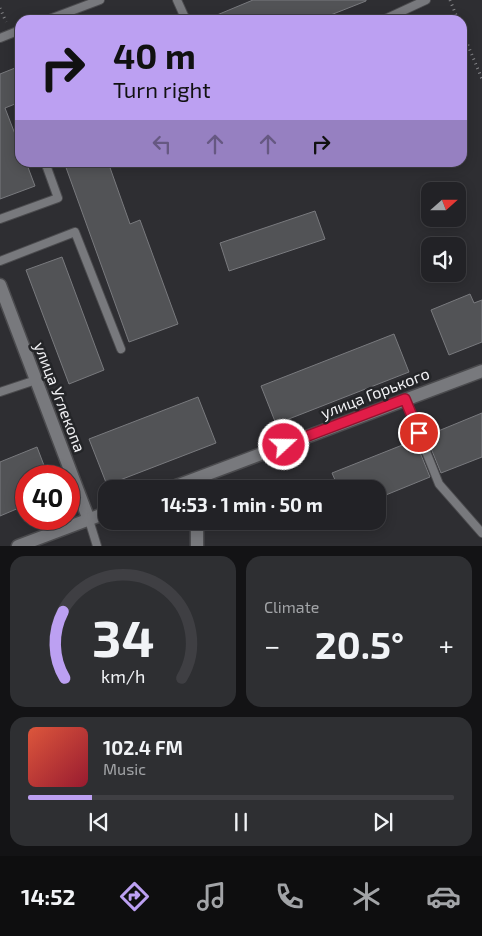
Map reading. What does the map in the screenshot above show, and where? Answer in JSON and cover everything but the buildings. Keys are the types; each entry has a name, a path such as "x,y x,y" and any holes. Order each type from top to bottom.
{"street":[{"name":"улица Углекопа","path":"0,285 89,520"},
{"name":"улица Горького","path":"204,480 482,370"},
{"path":"18,546 98,516"},
{"path":"197,530 197,546"}],"lane":[{"path":"60,15 100,0"},
{"path":"177,0 184,15"},
{"path":"394,15 426,0"},
{"path":"0,38 15,32"},
{"path":"0,219 58,198 46,167"},
{"path":"0,261 75,232 121,349"},
{"path":"0,392 36,380"},
{"path":"405,399 439,484 479,532 482,532"},
{"path":"89,520 97,546"}],"path":[{"path":"450,0 456,15"},
{"path":"467,43 482,80"}],"route":[{"path":"284,445 405,399 419,433"}]}
